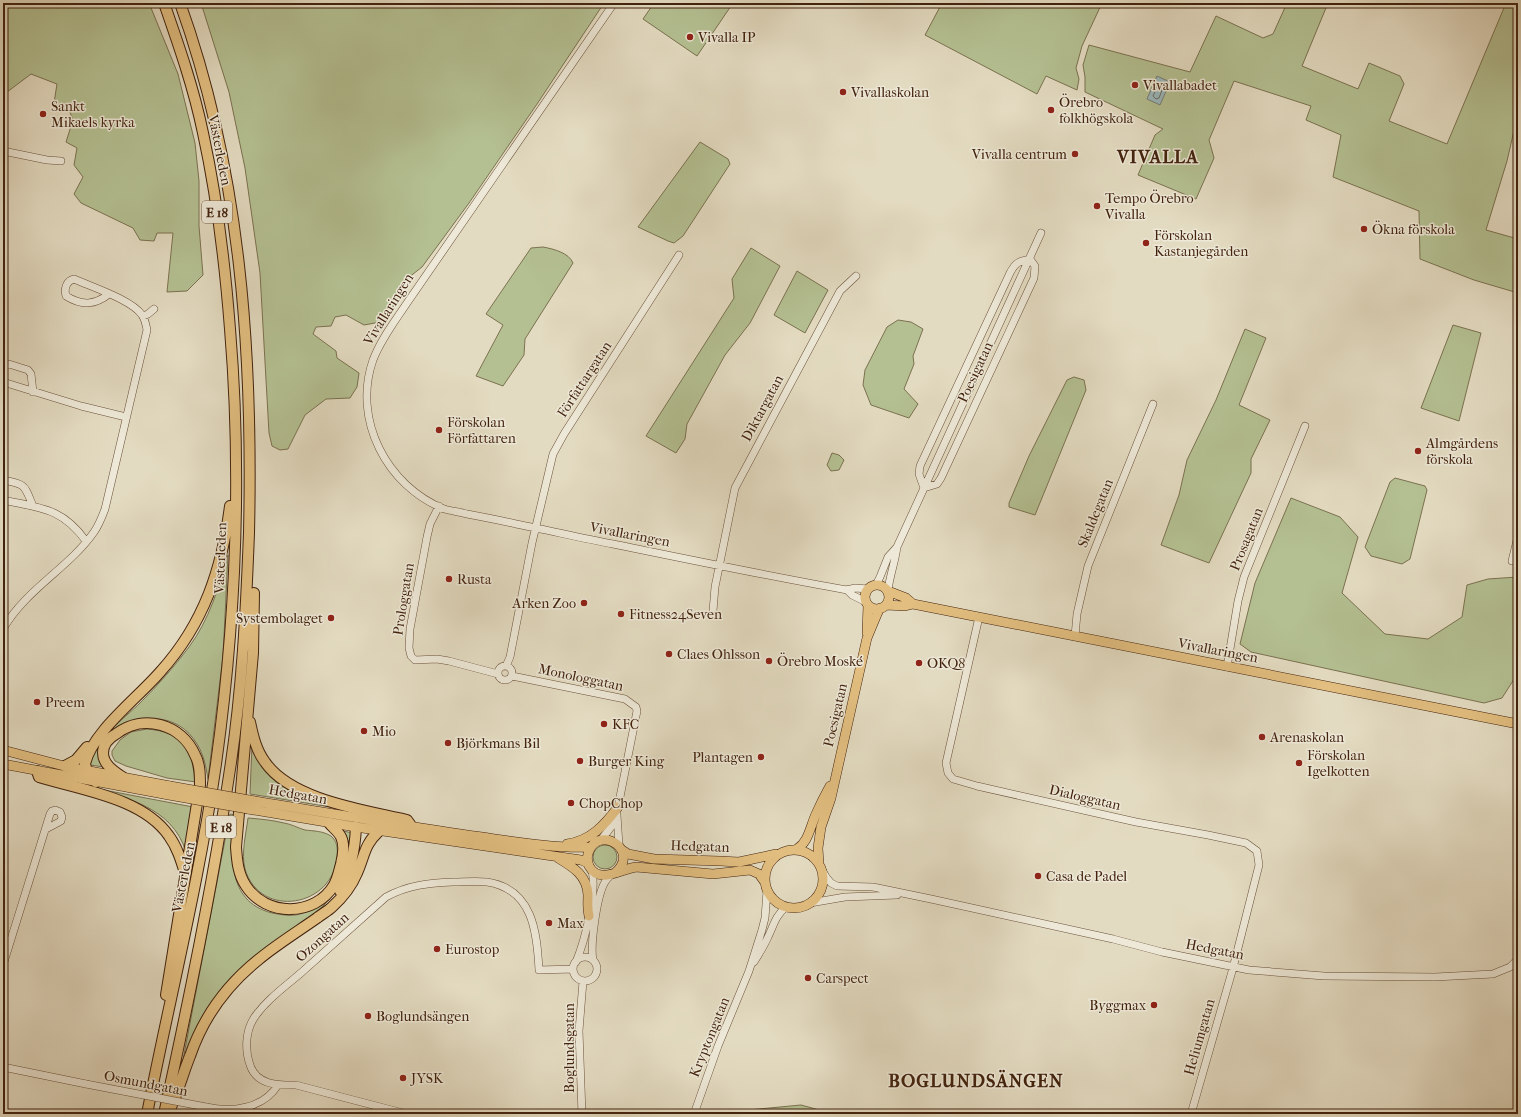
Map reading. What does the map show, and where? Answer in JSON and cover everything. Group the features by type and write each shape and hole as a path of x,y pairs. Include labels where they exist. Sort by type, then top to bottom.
{"highway":[{"name":"Västerleden","path":"147,1114 188,924 216,766 230,637 236,500 232,354 225,270 217,208 204,133 185,64 164,3"},
{"name":"Västerleden","path":"165,1112 202,926 230,768 244,648 247,600 250,487 248,384 241,283 234,226 224,160 213,113 196,50 180,3"},
{"name":"E 18","path":"86,770 85,762 94,744 105,729 162,671 191,631 204,606 215,579 227,528 230,505 236,500"},
{"name":"E 18","path":"248,540 255,556 253,653 236,847 242,880 250,891 266,904 285,909 306,907 320,900 326,895 334,886 338,876 343,849 341,836 329,823"},
{"name":"E 18","path":"248,712 254,739 260,754 275,774 289,785 326,800 407,820 412,826"},
{"name":"E 18","path":"124,778 113,771 104,759 104,745 110,738 120,731 139,723 160,724 171,728 181,735 189,743 199,765 200,785 164,1006 157,1054 158,1060"},
{"name":"E 18","path":"66,766 76,760 89,744 94,744"},
{"path":"86,770 91,779 96,782"},
{"path":"37,771 39,777 125,803 152,818 164,829 174,843 186,874"},
{"name":"E 18","path":"339,899 338,894 345,881 353,851 357,823"},
{"name":"E 18","path":"165,1112 171,1107 190,1054 207,1019 227,989 242,973 258,960 332,908 350,886 369,841 379,831"}],"main road":[{"path":"882,585 888,591 890,598 883,607 875,609 867,603 866,594 872,587 882,585"},
{"name":"Vivallaringen","path":"888,591 906,598 913,604"},
{"name":"Poesigatan","path":"867,603 867,638"},
{"name":"Vivallaringen","path":"883,607 906,606 913,604 1518,724"},
{"name":"Poesigatan","path":"820,866 818,848 821,827 831,798 867,638 876,614 883,607"},
{"name":"Hedgatan","path":"3,750 170,790"},
{"name":"Hedgatan","path":"3,764 96,782 170,790 357,823 379,831 581,860 590,867"},
{"name":"Poesigatan","path":"797,849 803,846 807,839 815,816 835,776"},
{"name":"Hedgatan","path":"248,804 329,823 412,826 503,840 570,848 591,847"},
{"path":"556,846 574,843 596,832 611,817 618,807"},
{"path":"601,840 610,840 620,848 623,862 621,867 613,874 601,875 590,867 588,852 591,847 601,840"},
{"name":"Hedgatan","path":"620,848 633,856 654,859 739,862 778,854"},
{"path":"797,849 808,853 820,866 823,881 822,889 817,897 802,907 786,907 777,903 767,891 764,881 766,870 770,861 778,854 786,850 797,849"},
{"path":"553,856 580,873 588,890 587,908 589,916"},
{"name":"Hedgatan","path":"613,874 636,867 713,874 750,870 758,874 764,881"}],"street":[{"name":"Vivallaringen","path":"614,3 407,303 378,349 369,381 367,398 371,428 376,442 390,467 413,491 446,509 719,566 847,590 872,587"},
{"path":"3,151 47,160 61,161"},
{"name":"Poesigatan","path":"872,587 880,577 888,557 897,547 1042,233"},
{"name":"Författargatan","path":"536,528 556,446 680,255"},
{"name":"Poesigatan","path":"924,488 919,474 920,466 1010,273 1015,264 1022,260 1030,259"},
{"name":"Poesigatan","path":"924,488 937,484 941,478 1031,285 1036,272 1035,266 1030,259"},
{"name":"Diktargatan","path":"713,611 715,586 735,488 840,291 856,276"},
{"path":"3,629 18,607 94,532 105,509 147,330 143,316 132,305 109,294 74,279 70,280 66,285 65,291 66,296 84,304 90,304 102,300 109,294"},
{"path":"143,316 154,309"},
{"path":"3,367 10,364 28,370 31,374 33,392"},
{"path":"3,382 85,407 126,417"},
{"name":"Skaldegatan","path":"1075,636 1077,614 1088,566 1153,404"},
{"name":"Prosagatan","path":"1227,667 1238,601 1244,577 1305,426"},
{"path":"3,480 19,482 24,486 33,506"},
{"path":"3,500 46,509 61,516 74,526 86,541"},
{"name":"Prologgatan","path":"439,506 430,524 410,628 409,648 411,656 414,660 430,659 445,661 498,674"},
{"path":"506,666 510,657 536,528"},
{"path":"1512,561 1518,536"},
{"name":"Poesigatan","path":"888,591 891,571 896,560 897,547"},
{"name":"Vivallaringen","path":"847,590 867,603"},
{"name":"Dialoggatan","path":"980,617 946,763 948,773 953,779 977,786 1136,822 1215,836 1246,843 1252,847 1257,851 1259,865 1233,968"},
{"path":"506,666 511,669 512,676 509,679 504,680 500,678 498,674 500,667 506,666"},
{"name":"Monologgatan","path":"512,676 625,699 635,705 637,711 618,807 617,829 620,848"},
{"name":"Monologgatan","path":"601,840 610,827 618,807"},
{"path":"3,965 46,829"},
{"name":"Hedgatan","path":"820,866 831,883 837,886 873,887 1055,926 1233,968 1324,976 1434,977 1493,974 1510,967 1518,959"},
{"path":"590,867 594,886 582,948 575,966 577,978 583,981 590,980 596,974 597,967 592,960 592,940 600,898 605,882 613,874"},
{"name":"Ozongatan","path":"407,1114 296,1085 270,1084 264,1081 251,1068 246,1054 248,1032 253,1019 272,999 386,898 413,885 447,882 486,882 498,885 510,891 523,902 531,914 536,932 539,970 575,966"},
{"name":"Kryptongatan","path":"694,1114 718,1046 749,970 765,918 767,891"},
{"name":"Hedgatan","path":"810,903 845,897 909,895"},
{"name":"Kryptongatan","path":"749,970 763,948 779,912 786,907"},
{"path":"575,966 585,958 592,960"},
{"name":"Heliumgatan","path":"1191,1114 1233,968"},
{"name":"Boglundsgatan","path":"582,1114 579,1031 583,981"},
{"name":"Osmundgatan","path":"3,1067 206,1108 224,1110 242,1108 258,1102 275,1090 278,1085"}],"green space":[{"path":"3,3 149,3 178,74 195,143 199,181 199,226 203,275 187,291 167,292 173,233 157,233 154,241 140,240 133,228 81,203 74,194 83,177 74,165 77,148 66,142 73,120 69,110 54,103 57,84 31,74 3,95"},
{"path":"201,3 604,3 469,203 422,267 408,278 386,321 364,325 346,315 335,317 331,326 316,327 313,334 336,351 337,358 359,373 357,387 350,398 326,399 305,415 288,449 280,450 272,446 269,433 260,273 245,168 229,92"},
{"name":"Vivalla IP","path":"654,3 733,3 697,56 643,19"},
{"path":"942,3 1102,3 1082,46 1076,68 1079,79 1077,90 1046,76 1037,94 925,35"},
{"path":"1287,3 1328,3 1302,66 1358,89 1369,63 1400,76 1404,84 1389,121 1447,144 1506,3 1518,3 1518,113 1507,161 1486,230 1518,239 1518,293 1474,280 1420,259 1419,211 1333,177 1341,135 1306,120 1311,106 1234,81 1209,140 1214,158 1196,199 1138,175 1155,135 1163,129 1085,92 1083,65 1089,45 1190,72 1216,16 1263,38 1273,34"},
{"path":"700,142 728,159 730,164 683,236 674,243 638,227"},
{"path":"543,247 565,254 573,263 525,339 524,355 503,386 476,376 503,325 486,314 531,248"},
{"path":"751,248 780,266 750,323 725,355 687,424 685,439 676,453 646,436 734,298 732,279"},
{"path":"797,271 828,290 805,333 774,315"},
{"path":"898,320 911,322 923,329 913,356 914,364 904,389 918,404 909,418 871,405 863,385 865,370 887,327"},
{"path":"1453,325 1481,333 1459,421 1421,408"},
{"path":"1245,329 1266,338 1239,405 1270,420 1251,459 1251,473 1209,563 1161,545 1179,495 1187,460 1216,400"},
{"path":"1074,377 1084,380 1086,390 1035,515 1009,507 1009,503 1029,456 1067,380"},
{"path":"832,453 839,455 844,460 839,470 831,471 827,465"},
{"path":"1395,478 1425,486 1427,490 1410,559 1402,564 1371,556 1365,547 1390,482"},
{"path":"1291,498 1340,517 1358,537 1342,593 1385,634 1428,639 1462,617 1467,585 1488,579 1518,577 1518,673 1502,698 1484,703 1251,652 1240,644 1255,583"},
{"path":"228,555 223,656 208,779 201,752 189,734 180,726 169,721 158,719 134,721 111,732 104,767 90,765 93,755 104,738 172,669 196,637 213,603"},
{"path":"147,729 169,734 184,744 192,760 196,782 167,778 126,766 115,761 112,751 120,740 131,732"},
{"path":"252,745 270,773 367,813 250,794"},
{"path":"83,786 193,807 186,852 179,836 170,824 158,814 145,806 114,794"},
{"path":"230,814 236,815 233,859 234,873 239,886 246,898 257,907 272,913 296,915 303,913 315,904 336,885 343,831 353,833 353,843 338,889 312,916 248,964 182,1065"},
{"path":"248,818 270,820 305,830 322,832 331,836 337,845 337,856 333,873 323,887 311,896 296,901 280,901 265,896 253,885 245,869 244,863 244,844"},
{"path":"605,845 613,849 617,857 613,865 605,869 597,865 593,857 597,849"},
{"path":"801,1105 834,1114 717,1114 717,1113"}],"water":[{"path":"1157,76 1170,82 1160,105 1147,99"}],"place":[{"name":"Vivalla IP","path":"690,37"},
{"name":"Vivallabadet","path":"1135,85"},
{"name":"Vivallaskolan","path":"843,92"},
{"name":"Örebro folkhögskola","path":"1051,110"},
{"name":"Sankt Mikaels kyrka","path":"43,114"},
{"name":"Vivalla centrum","path":"1075,154"},
{"name":"Tempo Örebro Vivalla","path":"1097,206"},
{"name":"Ökna förskola","path":"1364,229"},
{"name":"Förskolan Kastanjegården","path":"1146,243"},
{"name":"Förskolan Författaren","path":"439,430"},
{"name":"Almgårdens förskola","path":"1418,451"},
{"name":"Rusta","path":"449,579"},
{"name":"Arken Zoo","path":"584,603"},
{"name":"Fitness24Seven","path":"621,614"},
{"name":"Systembolaget","path":"331,618"},
{"name":"Claes Ohlsson","path":"669,654"},
{"name":"Örebro Moské","path":"769,661"},
{"name":"OKQ8","path":"919,663"},
{"name":"Preem","path":"37,702"},
{"name":"KFC","path":"604,724"},
{"name":"Mio","path":"364,731"},
{"name":"Arenaskolan","path":"1262,737"},
{"name":"Björkmans Bil","path":"448,743"},
{"name":"Plantagen","path":"761,757"},
{"name":"Burger King","path":"580,761"},
{"name":"Förskolan Igelkotten","path":"1299,763"},
{"name":"ChopChop","path":"571,803"},
{"name":"Casa de Padel","path":"1038,876"},
{"name":"Max","path":"549,923"},
{"name":"Eurostop","path":"437,949"},
{"name":"Carspect","path":"808,978"},
{"name":"Byggmax","path":"1154,1005"},
{"name":"Boglundsängen","path":"368,1016"},
{"name":"JYSK","path":"403,1078"}],"district":[{"name":"VIVALLA","path":"1158,157"},
{"name":"BOGLUNDSÄNGEN","path":"976,1081"}]}
